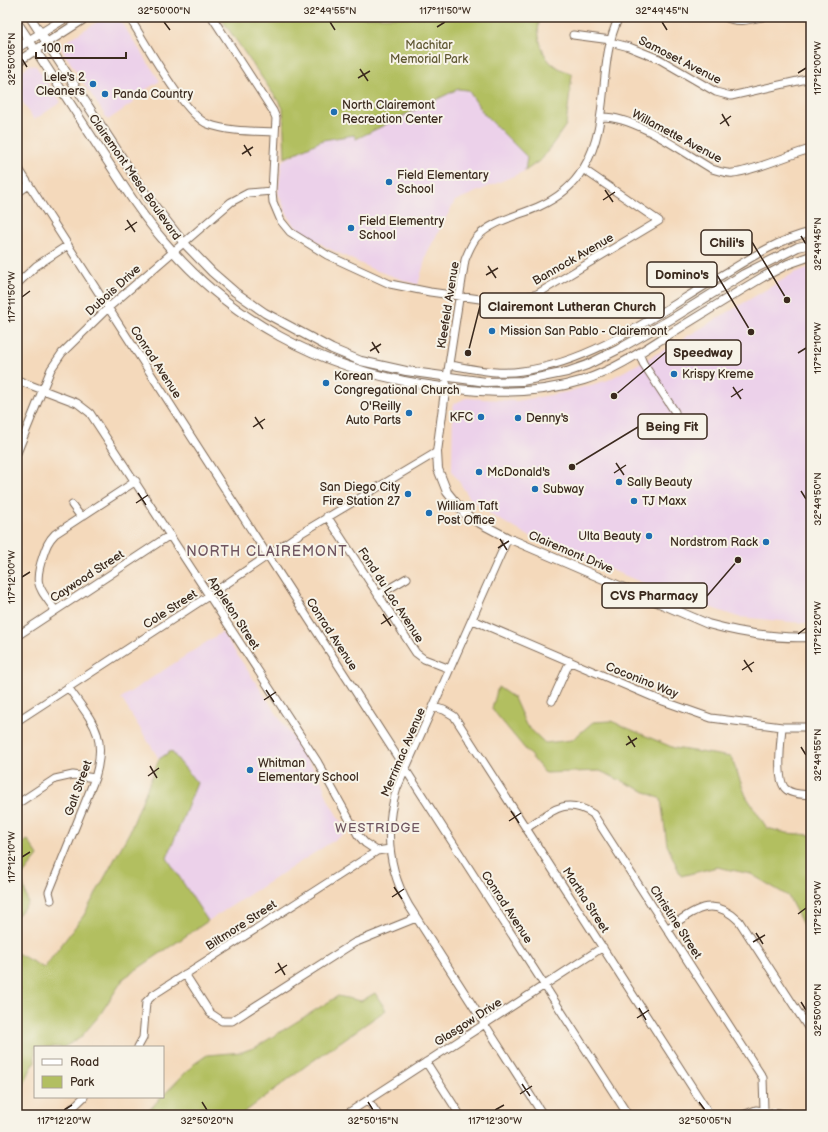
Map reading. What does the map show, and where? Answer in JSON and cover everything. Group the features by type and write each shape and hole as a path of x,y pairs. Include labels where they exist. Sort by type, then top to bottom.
{"main road":[{"name":"Clairemont Mesa Boulevard","path":"30,17 147,196 183,242 212,272 235,292 265,313 332,349 361,361 406,371 447,377 506,382 554,375 587,365 648,332 744,274 798,247 811,244"},
{"path":"17,48 67,17"},
{"path":"17,62 88,17"},
{"name":"Clairemont Mesa Boulevard","path":"17,22 136,204 173,251 203,282 226,302 258,324 292,344 324,359 364,372 445,388 507,393 537,390 592,377 639,353 751,284 788,264 811,256"},
{"path":"639,353 648,332"},
{"name":"Clairemont Drive","path":"447,377 437,452 438,469 447,492 455,503 474,520 508,538 708,624 732,631 769,636 811,637"}],"street":[{"path":"129,17 190,111 206,124 226,130 275,132"},
{"name":"Bannock Avenue","path":"212,17 273,111 276,118 272,191 273,202 281,221 290,232 327,255 390,284 460,297 509,301 537,294 659,221 583,169"},
{"name":"Kleefeld Avenue","path":"447,377 465,260 477,238 498,222 539,206 559,195 569,187 583,169 595,146 602,117 607,55 610,41 619,17"},
{"path":"725,17 746,21 762,17"},
{"name":"Samoset Avenue","path":"573,35 610,41 629,47 659,59 716,92 731,96 811,78"},
{"name":"Willamette Avenue","path":"602,117 615,117 633,123 712,169 726,173 749,169 811,148"},
{"name":"Conrad Avenue","path":"17,166 628,1115"},
{"path":"17,193 29,185"},
{"name":"Dubois Drive","path":"17,453 51,369 62,353 108,308 231,202 248,193 272,191"},
{"path":"450,365 483,371 521,372 547,367 572,359 629,333 763,251 790,238 811,232"},
{"path":"17,284 36,266 68,245"},
{"path":"639,353 643,363 674,412"},
{"name":"Appleton Street","path":"17,380 77,403 90,413 136,481 316,761 358,835 365,843 378,850"},
{"name":"Cole Street","path":"17,721 269,556 327,516 437,452"},
{"path":"55,610 41,588 37,573 48,540 136,481"},
{"path":"72,505 81,517"},
{"name":"Fond du Lac Avenue","path":"327,516 416,653 424,659 450,669"},
{"name":"Caywood Street","path":"17,636 170,535"},
{"name":"Merrimac Avenue","path":"508,538 433,706 392,805 389,821 390,849 393,870 416,918 543,1115"},
{"path":"378,595 407,578"},
{"name":"Coconino Way","path":"472,620 660,700 711,718 782,727 811,727"},
{"path":"552,701 570,661"},
{"name":"Galt Street","path":"52,900 49,892 95,778 101,759 99,737 92,722 68,687"},
{"name":"Martha Street","path":"433,706 454,716 710,1115"},
{"path":"782,727 780,779 785,790 793,793 811,795"},
{"path":"17,804 55,779 73,775 95,778"},
{"name":"Christine Street","path":"527,828 564,806 582,807 593,814 668,928 763,1078 764,1110"},
{"name":"Biltmore Street","path":"139,1046 143,1038 146,1002 153,995 378,850 390,849"},
{"path":"668,928 703,907 716,907 731,913 739,921 811,1032"},
{"path":"185,974 210,1013 222,1021 232,1021 354,943 416,918"},
{"name":"Glasgow Drive","path":"345,1115 603,947"},
{"path":"426,1062 460,1115"},
{"path":"65,1115 83,1098"},
{"path":"368,1100 378,1115"},
{"path":"743,1115 756,1110 793,1115"}],"shaded area":[{"path":"105,17 118,17 160,81 132,98 134,102 108,120 62,50 65,42"},
{"path":"30,65 36,66 61,102 34,120 17,93 17,74"},
{"name":"Field Elementary School","path":"458,89 468,90 484,114 527,157 525,171 455,201 427,253 418,285 372,269 326,247 295,226 286,212 278,193 282,161 323,140 354,135 357,139"},
{"path":"811,267 811,622 804,623 738,617 660,590 529,536 493,516 469,497 452,471 453,404 466,398 517,401 567,392 608,380 666,349 794,273"},
{"name":"Whitman Elementary School","path":"222,632 321,780 329,802 347,832 208,921 167,858 196,782 171,751 159,759 121,698"}],"green space":[{"name":"Machitar Memorial Park","path":"220,17 540,17 538,28 541,47 552,64 572,75 566,125 542,159 525,171 527,157 484,114 468,90 458,89 356,139 354,135 323,140 285,158 283,108"},
{"path":"498,687 514,698 526,725 545,743 572,740 593,722 611,721 674,748 731,757 746,796 767,828 786,833 811,835 811,940 788,896 751,874 717,867 681,876 667,845 661,799 600,771 545,773 492,709"},
{"path":"171,751 197,783 167,858 208,921 124,978 99,1016 80,1038 66,1046 34,1046 34,1064 17,1100 17,953 44,968 84,915 130,831 159,759"},
{"path":"28,840 38,856 21,877 28,903 17,916 17,846"},
{"path":"375,993 386,1010 307,1065 241,1115 144,1115 161,1098 164,1098 164,1095 194,1064 207,1055 242,1052 256,1047 338,996 361,1001"}],"place":[{"name":"Lele's 2 Cleaners","path":"93,84"},
{"name":"Panda Country","path":"105,94"},
{"name":"North Clairemont Recreation Center","path":"334,112"},
{"name":"Field Elementary School","path":"389,182"},
{"name":"Field Elementry School","path":"351,228"},
{"name":"Chili's","path":"787,300"},
{"name":"Mission San Pablo - Clairemont","path":"492,331"},
{"name":"Domino's","path":"751,332"},
{"name":"Clairemont Lutheran Church","path":"468,353"},
{"name":"Krispy Kreme","path":"674,374"},
{"name":"Korean Congregational Church","path":"326,383"},
{"name":"Speedway","path":"614,396"},
{"name":"O'Reilly Auto Parts","path":"409,413"},
{"name":"KFC","path":"481,417"},
{"name":"Denny's","path":"518,418"},
{"name":"Being Fit","path":"572,467"},
{"name":"McDonald's","path":"479,472"},
{"name":"Sally Beauty","path":"619,482"},
{"name":"Subway","path":"535,489"},
{"name":"San Diego City Fire Station 27","path":"408,494"},
{"name":"TJ Maxx","path":"634,501"},
{"name":"William Taft Post Office","path":"429,513"},
{"name":"Ulta Beauty","path":"649,536"},
{"name":"Nordstrom Rack","path":"766,542"},
{"name":"CVS Pharmacy","path":"738,560"},
{"name":"Whitman Elementary School","path":"250,770"}],"district":[{"name":"NORTH CLAIREMONT","path":"267,551"},
{"name":"WESTRIDGE","path":"378,827"}]}
